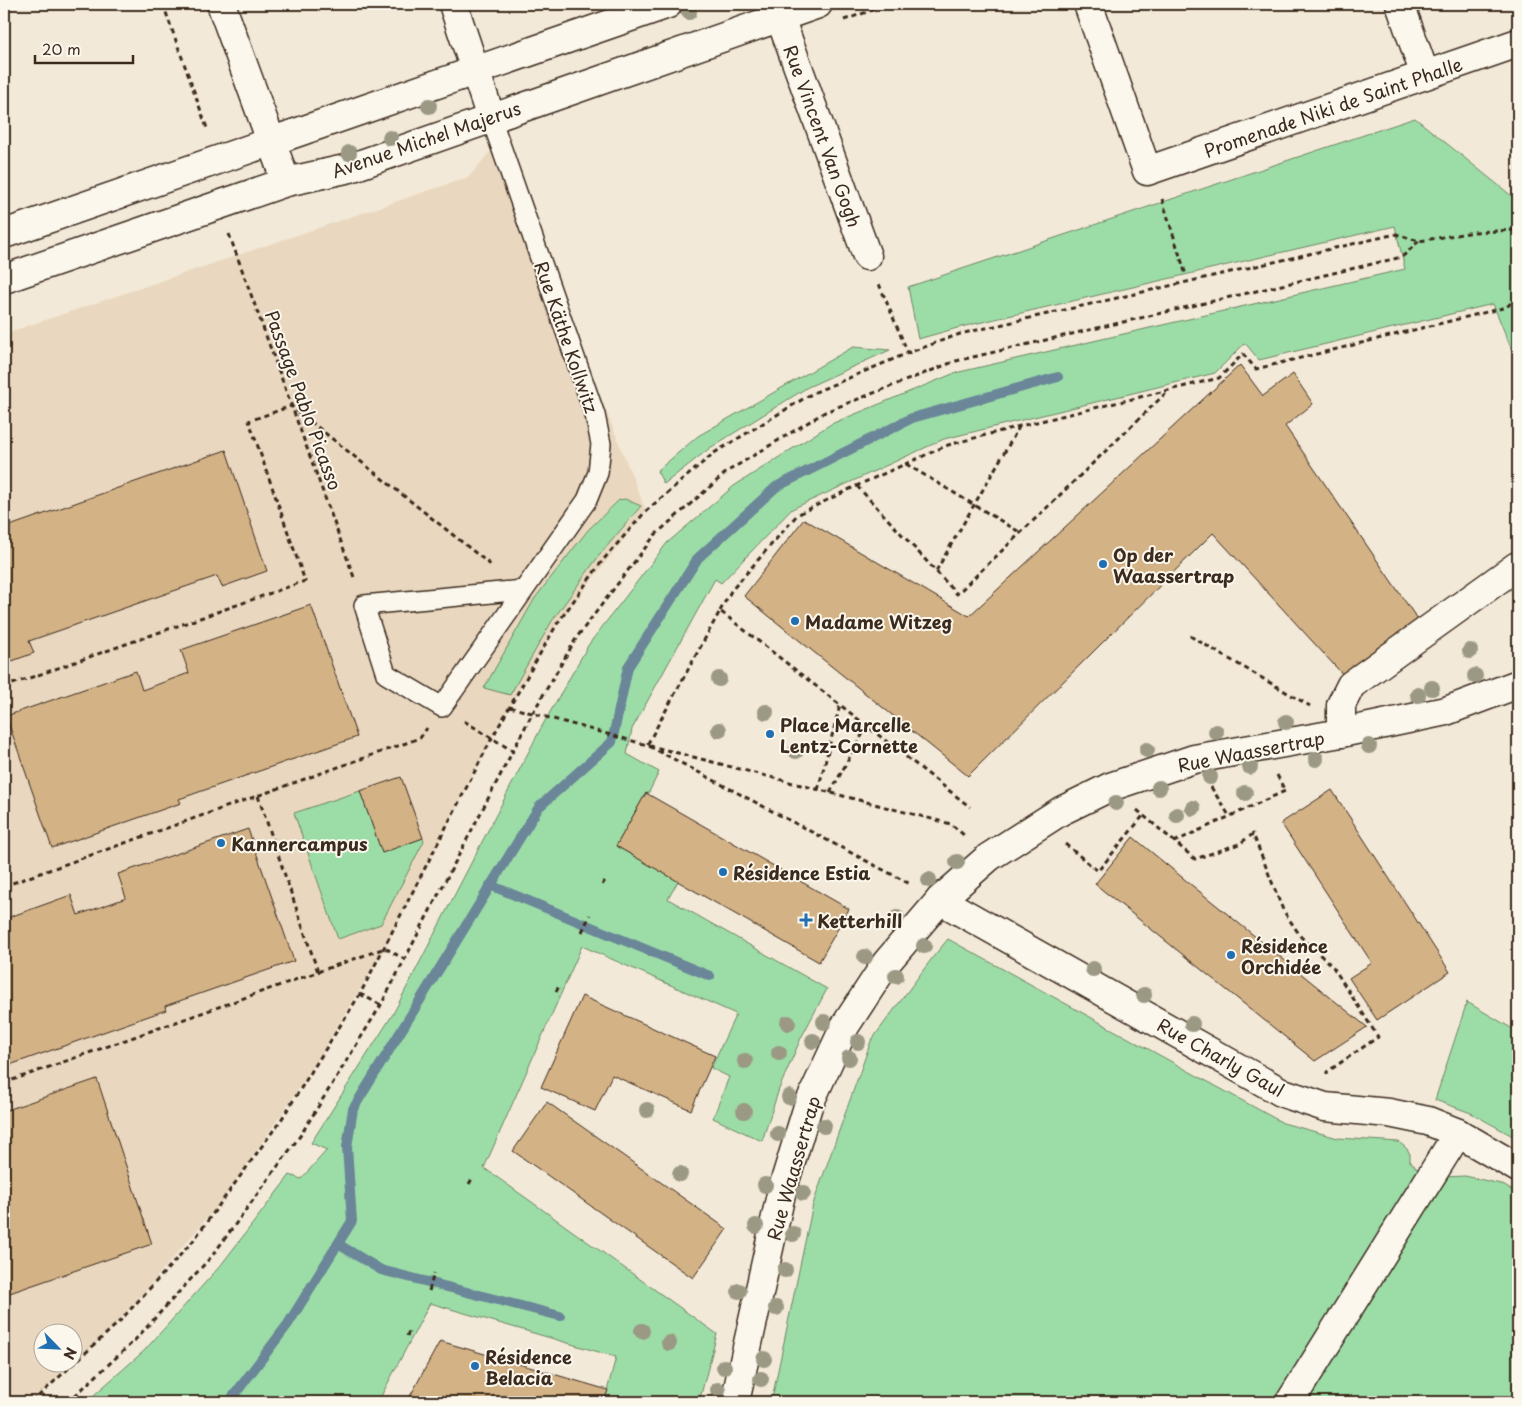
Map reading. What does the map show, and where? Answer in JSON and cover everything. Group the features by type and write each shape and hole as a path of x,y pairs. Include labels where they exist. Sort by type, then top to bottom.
{"street":[{"path":"221,4 286,182"},
{"name":"Rue Käthe Kollwitz","path":"453,4 492,118"},
{"path":"4,234 668,4"},
{"name":"Avenue Michel Majerus","path":"4,279 286,182 350,168 492,118 777,10 818,4"},
{"path":"1088,4 1150,170"},
{"path":"1400,4 1425,75"},
{"name":"Rue Vincent Van Gogh","path":"777,10 867,256"},
{"name":"Promenade Niki de Saint Phalle","path":"1150,170 1518,43"},
{"name":"Rue Waassertrap","path":"1341,733 1341,705 1351,685 1517,566 1518,568"},
{"name":"Rue Waassertrap","path":"734,1402 782,1194 808,1106 845,1026 887,962 940,900 989,857 1061,811 1110,787 1194,759 1341,733 1446,711 1518,684"},
{"name":"Rue Charly Gaul","path":"940,900 1282,1093 1325,1107 1389,1113 1428,1121 1458,1133 1518,1168"},
{"path":"1290,1402 1458,1133"}],"lane":[{"name":"Rue Käthe Kollwitz","path":"442,707 587,500 598,473 601,444 595,415 492,118"},
{"path":"442,707 386,674 364,605 523,590"}],"path":[{"path":"162,4 218,160"},
{"path":"1150,170 1186,275"},
{"name":"Passage Pablo Picasso","path":"218,205 364,605"},
{"path":"32,1402 118,1322 193,1241 281,1120 360,994 492,738 557,624 603,560 646,511 714,453 812,393 908,353 960,334 1396,234 1419,241 1474,232 1518,230"},
{"path":"68,1402 134,1341 212,1256 300,1136 380,1005 532,714 576,637 655,535 728,471 825,412 956,362 1402,258 1419,241"},
{"path":"867,256 908,353"},
{"path":"647,745 731,591 797,515 948,445 1218,378 1243,354 1256,369 1507,307 1518,295"},
{"path":"856,486 957,594 1169,390"},
{"path":"4,687 305,581 249,421 292,406 523,590"},
{"path":"936,571 1020,426"},
{"path":"906,464 1021,533"},
{"path":"720,611 970,807"},
{"path":"1190,636 1313,708"},
{"path":"818,790 840,705"},
{"path":"4,886 420,738 442,707 513,751"},
{"path":"510,707 647,745 951,824 989,857"},
{"path":"830,793 867,726"},
{"path":"647,745 903,880"},
{"path":"1174,842 1285,791 1278,778"},
{"path":"1110,787 1195,860 1238,844 1253,834 1283,910 1301,937 1333,967 1378,1037 1327,1072 1325,1107"},
{"path":"258,796 318,972"},
{"path":"1041,824 1098,871 1143,816"},
{"path":"602,885 606,878"},
{"path":"582,932 590,914"},
{"path":"4,1083 385,948 405,959"},
{"path":"556,992 559,986"},
{"path":"360,994 380,1005"},
{"path":"469,1184 473,1177"},
{"path":"429,1291 434,1273"},
{"path":"407,1336 409,1331"}],"shaded area":[{"name":"Kannercampus","path":"499,141 646,511 557,624 492,738 385,948 315,1065 224,1198 118,1323 82,1356 82,1324 32,1324 32,1374 62,1374 32,1402 4,1402 4,334 469,177"}],"green space":[{"path":"1415,118 1518,201 1518,365 1493,304 1259,360 1245,343 1215,373 944,439 792,509 721,583 715,579 632,729 627,754 659,772 648,794 646,793 616,846 678,881 668,899 827,989 801,1038 779,1089 762,1141 713,1118 729,1077 711,1068 736,1014 582,946 484,1168 717,1334 699,1402 604,1402 616,1357 430,1303 378,1402 86,1402 144,1351 221,1265 290,1175 301,1179 327,1150 311,1143 393,1014 541,728 589,644 667,543 734,486 831,424 955,373 1405,269 1395,226 961,327 918,339 908,287"},
{"path":"853,347 890,350 808,387 710,448 664,484 657,471 698,436"},
{"path":"625,499 641,506 598,557 552,621 510,695 484,688 535,598 588,530 619,500"},
{"path":"360,791 382,852 423,838 424,841 381,924 338,939 294,813"},
{"path":"948,939 1283,1123 1338,1138 1399,1142 1407,1149 1410,1154 1410,1161 1420,1172 1277,1402 777,1402 772,1399 813,1204 871,1041"},
{"path":"1467,1002 1518,1032 1518,1139 1471,1113 1435,1100"},
{"path":"1465,1176 1501,1184 1518,1194 1518,1402 1305,1402 1444,1177"}],"building":[{"name":"Op der Waassertrap","path":"1240,365 1263,396 1293,374 1313,404 1285,426 1420,623 1346,678 1213,533 968,776 744,596 804,519 969,616"},
{"path":"226,450 267,571 222,587 217,576 29,641 34,653 4,664 4,528"},
{"path":"311,605 357,737 179,799 181,803 52,848 6,716 136,671 142,690 189,673 181,650"},
{"path":"401,777 423,838 382,853 360,791"},
{"name":"Résidence Orchidée","path":"1332,790 1450,972 1377,1020 1349,978 1372,963 1281,823"},
{"name":"Résidence Estia","path":"646,793 849,909 819,962 616,846"},
{"path":"248,829 294,961 165,1006 166,1010 4,1067 4,919 71,895 78,915 126,898 118,874"},
{"name":"Résidence Orchidée","path":"1133,837 1367,1027 1315,1061 1095,884"},
{"path":"582,996 715,1056 691,1110 612,1075 595,1111 541,1087"},
{"path":"97,1079 152,1244 4,1295 4,1111"},
{"path":"547,1102 727,1229 693,1278 513,1151"},
{"name":"Résidence Belacia","path":"440,1341 608,1390 604,1402 407,1402"}],"waterway":[{"path":"229,1402 288,1324 352,1221 347,1147 353,1109 539,807 612,742 628,667 698,558 776,487 912,418 1058,377"},
{"path":"490,885 710,976"},
{"path":"338,1244 381,1270 560,1316"}],"place":[{"name":"Op der Waassertrap","path":"1103,564"},
{"name":"Madame Witzeg","path":"795,621"},
{"name":"Place Marcelle Lentz-Cornette","path":"770,734"},
{"name":"Kannercampus","path":"221,843"},
{"name":"Résidence Estia","path":"723,872"},
{"name":"Ketterhill","path":"806,920"},
{"name":"Résidence Orchidée","path":"1231,955"},
{"name":"Résidence Belacia","path":"475,1366"}]}
